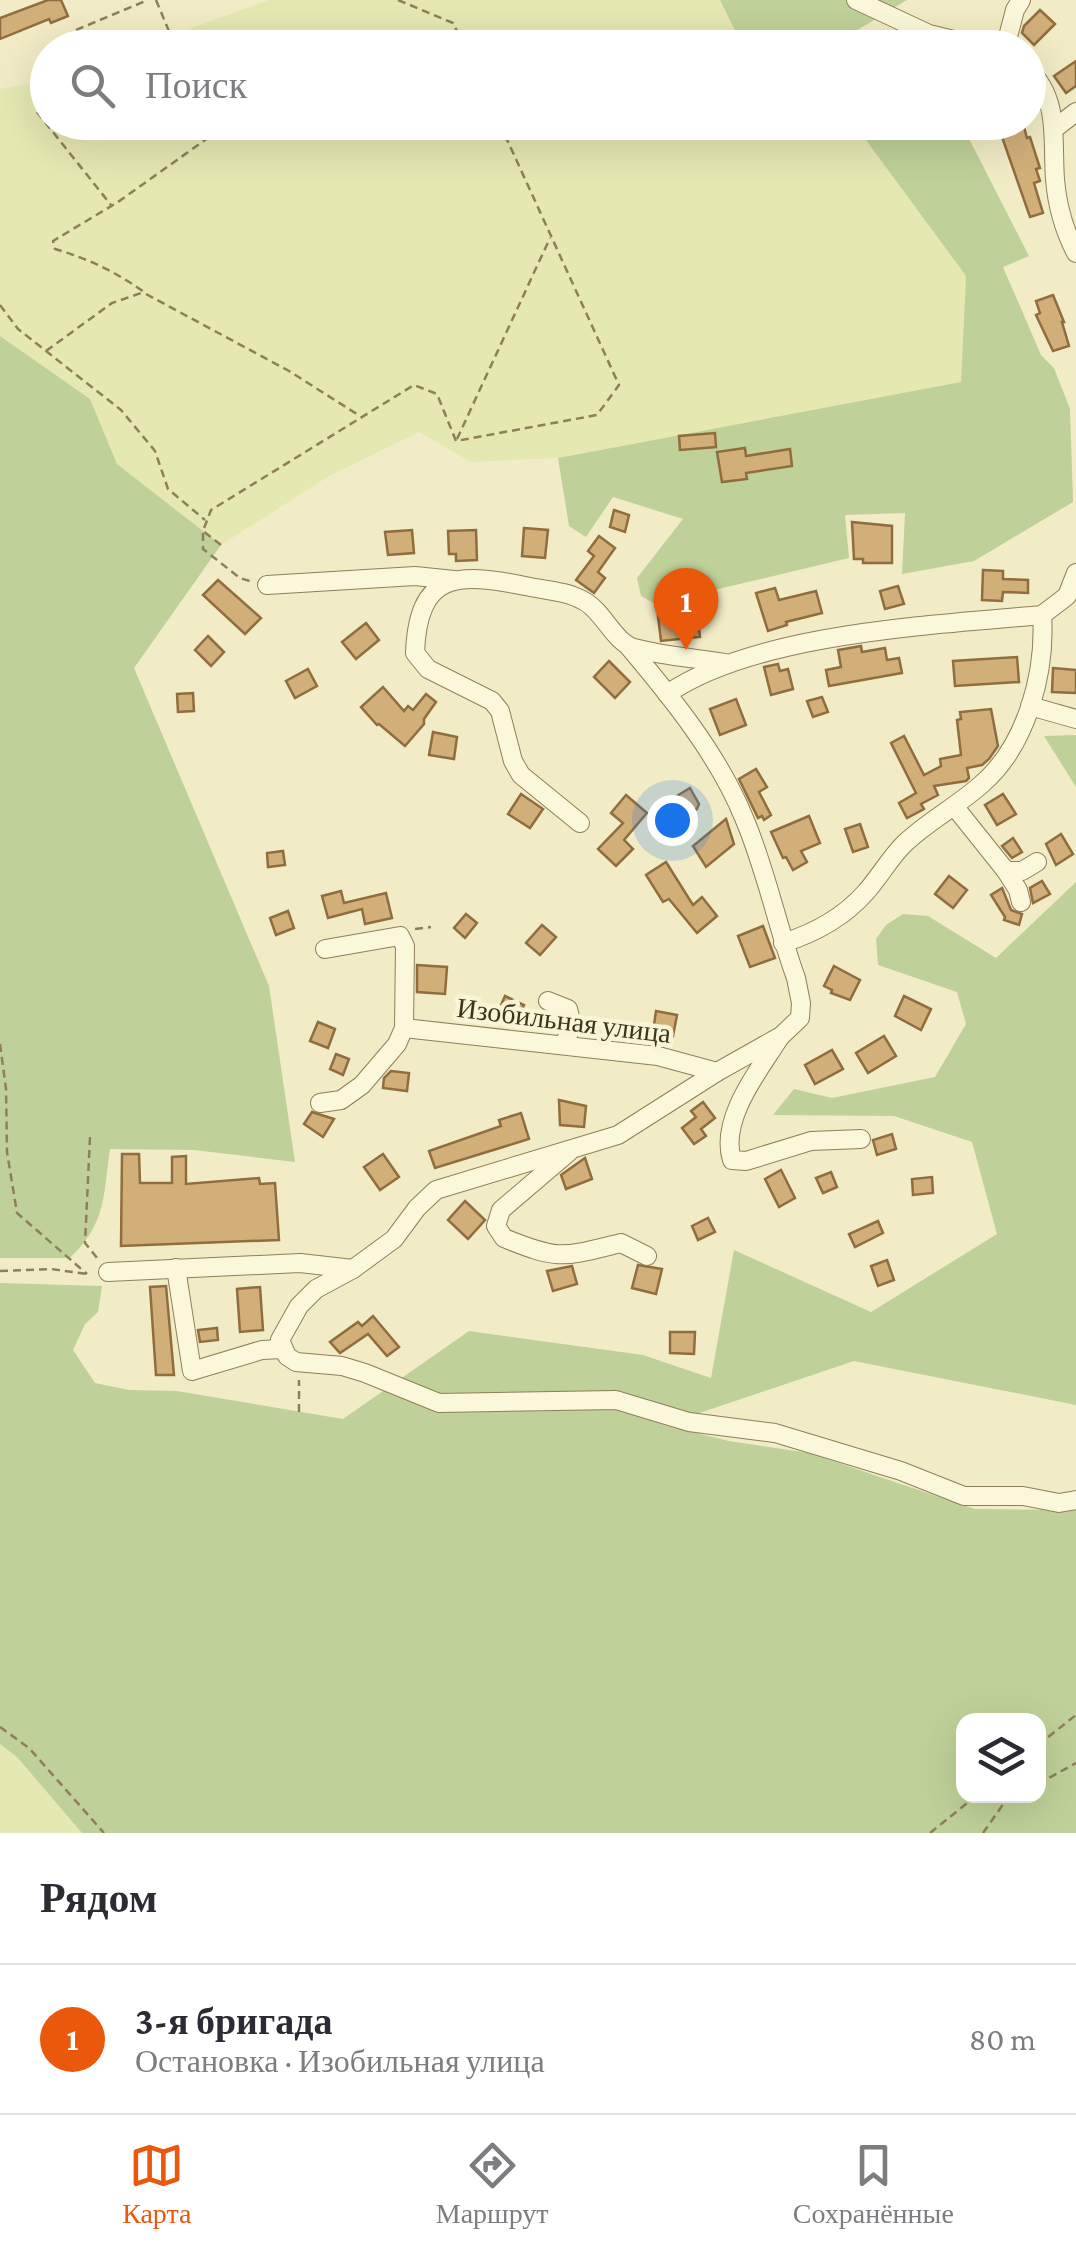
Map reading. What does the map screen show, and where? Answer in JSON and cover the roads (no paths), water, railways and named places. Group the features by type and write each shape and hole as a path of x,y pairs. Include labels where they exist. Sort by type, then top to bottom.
{"street":[{"path":"856,0 921,30"},
{"path":"1009,30 1021,0"},
{"path":"1046,94 1054,129 1056,192 1076,253"},
{"path":"1054,129 1076,112"},
{"path":"667,694 725,663 832,638 1042,615 1067,596 1076,573"},
{"path":"266,585 415,576 506,582 573,596 600,613 667,694 732,792 746,820 801,1003 800,1018 781,1036 618,1135 436,1190 394,1239 306,1298 290,1318 283,1348"},
{"path":"454,580 434,590 420,610 414,653 428,669 492,701 500,711 513,761 521,775 580,823"},
{"path":"783,944 830,924 850,908 903,845 986,782 1000,765 1012,749 1030,706 1041,660 1042,615"},
{"path":"629,647 725,663"},
{"path":"1030,706 1076,719"},
{"path":"954,806 1006,871 1021,902"},
{"path":"1006,871 1022,872 1037,862"},
{"path":"320,1103 342,1100 362,1085 390,1053 404,1028 404,946 400,936 325,949"},
{"path":"548,1001 568,1010 572,1025 564,1044"},
{"name":"Изобильная улица","path":"404,1028 658,1056 717,1072"},
{"path":"781,1036 736,1116 730,1137 732,1160 746,1162 812,1141 861,1139"},
{"path":"574,1149 501,1210 496,1226 499,1232 504,1238 552,1256 620,1243 647,1256"},
{"path":"108,1272 300,1264 354,1269"},
{"path":"176,1268 192,1371 262,1350 283,1348"},
{"path":"283,1348 296,1362 354,1370 439,1403 616,1400 689,1422 775,1433 901,1471 964,1496 1022,1496 1059,1503 1076,1500"}],"place":[{"name":"3-я бригада","path":"686,650"}]}
